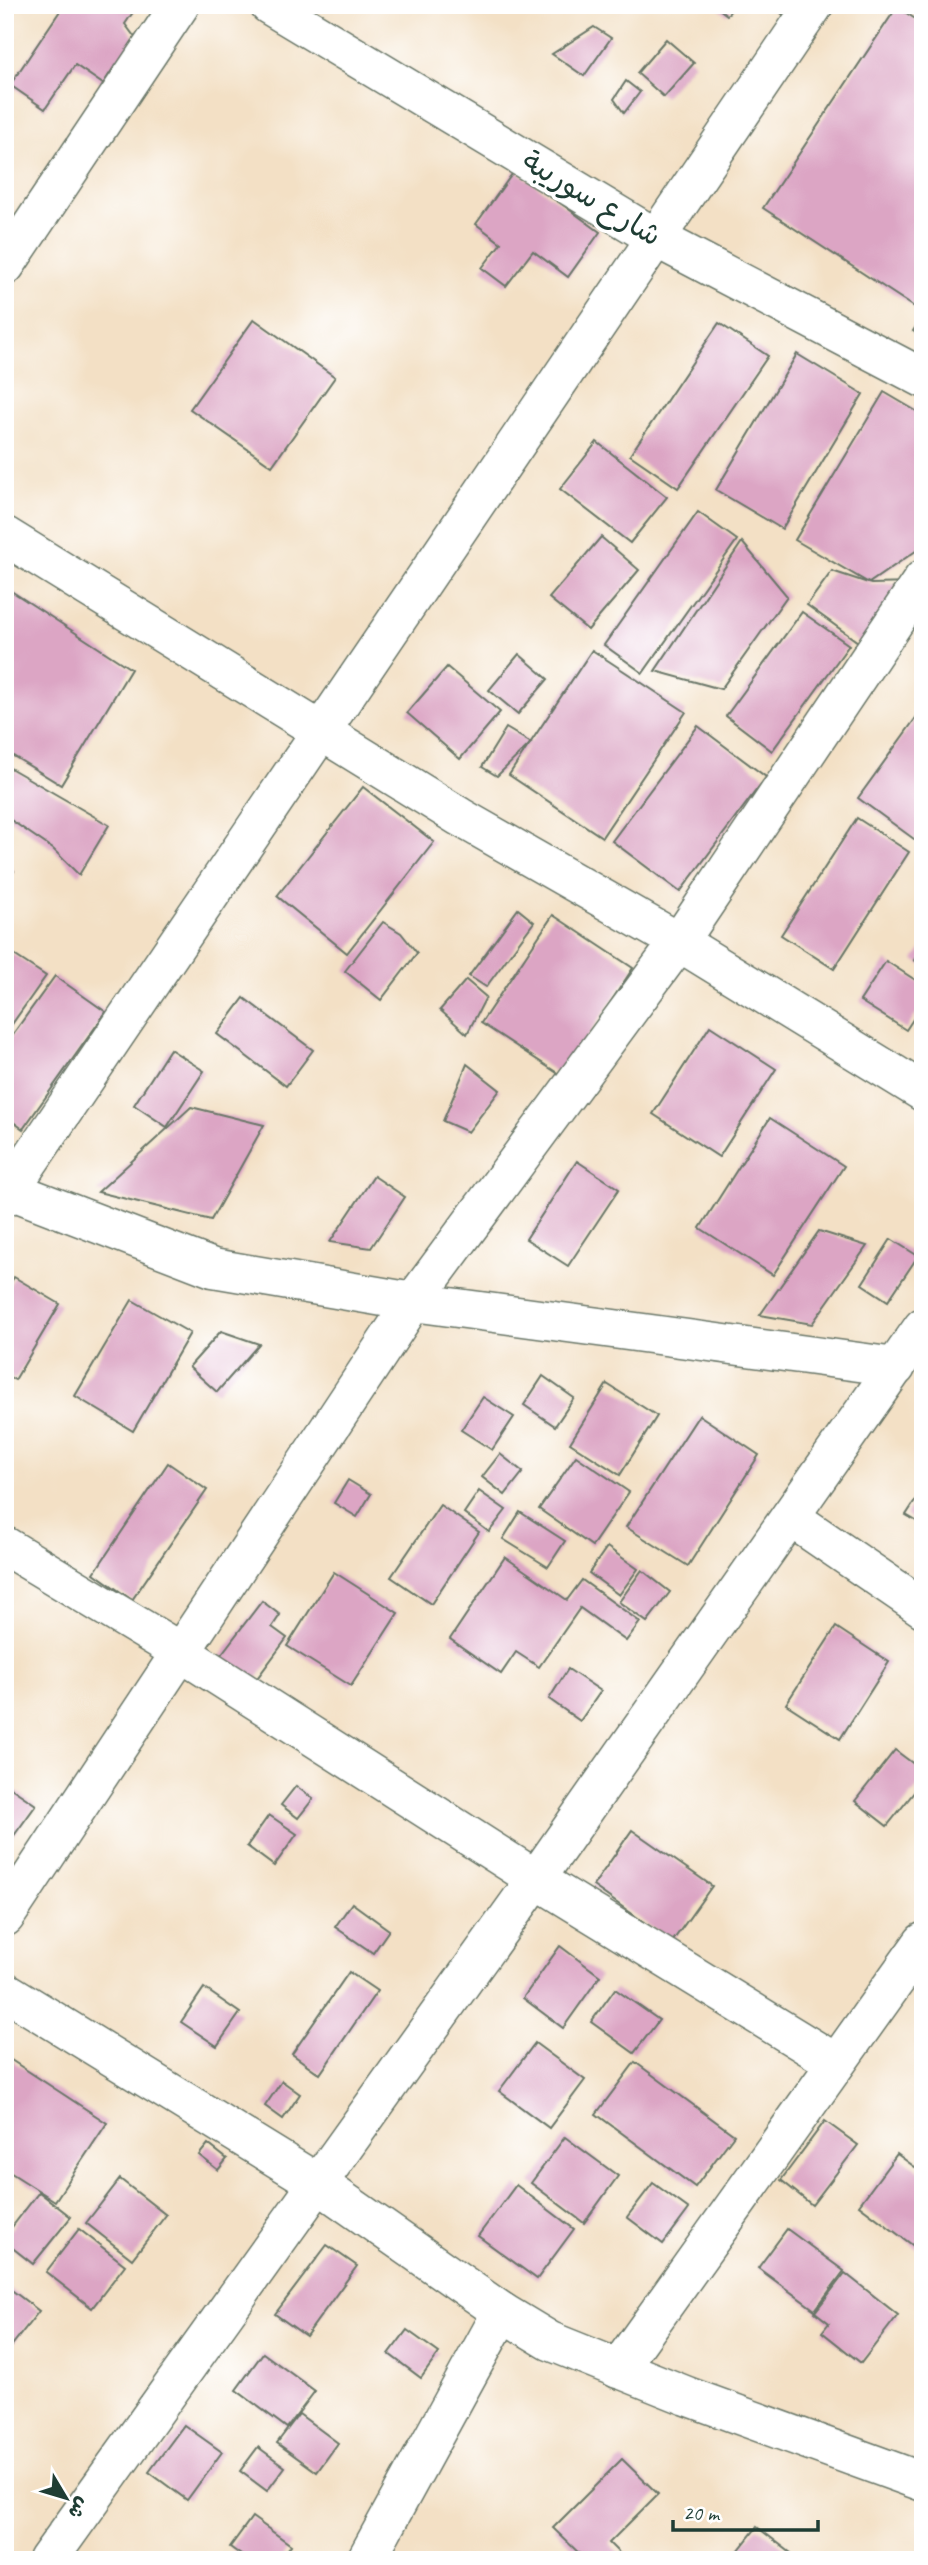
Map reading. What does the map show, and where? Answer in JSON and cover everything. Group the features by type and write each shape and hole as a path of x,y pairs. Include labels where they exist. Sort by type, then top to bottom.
{"street":[{"path":"5,266 180,5"},
{"name":"شارع سوريبة","path":"269,5 656,238 923,378"},
{"path":"814,5 7,1192 213,1268 413,1302 896,1367"},
{"path":"5,536 460,817 679,942 923,1092"},
{"path":"5,1917 413,1302 679,942 923,579"},
{"path":"48,2560 320,2184 923,1327"},
{"path":"790,1517 923,1608"},
{"path":"5,1546 179,1651 536,1879 836,2063"},
{"path":"618,2369 923,1942"},
{"path":"5,1991 320,2184 502,2312 550,2341 618,2369 923,2482"},
{"path":"366,2560 502,2312"}],"building":[{"path":"64,5 138,5 125,24 142,47 122,77 114,67 103,84 75,65 45,109 10,85"},
{"path":"714,5 735,5 727,15"},
{"path":"772,5 801,5 789,20"},
{"path":"897,7 923,24 922,312 763,208"},
{"path":"594,27 611,38 584,76 552,54"},
{"path":"666,39 694,63 664,97 637,73"},
{"path":"626,81 640,92 624,113 614,99"},
{"path":"515,170 600,232 568,277 533,251 506,286 482,268 501,243 476,224"},
{"path":"923,316 923,338 913,331"},
{"path":"254,319 335,377 272,466 190,409"},
{"path":"719,323 768,356 678,488 630,455"},
{"path":"797,354 863,394 782,529 716,490"},
{"path":"884,392 923,415 923,546 869,583 795,540"},
{"path":"597,442 667,497 630,543 560,489"},
{"path":"698,512 737,540 643,673 604,645"},
{"path":"601,537 639,570 588,630 549,598"},
{"path":"742,542 787,596 721,689 655,671"},
{"path":"832,571 871,584 912,583 865,647 807,605"},
{"path":"5,587 131,669 61,785 5,751"},
{"path":"802,612 849,645 772,751 726,716"},
{"path":"592,650 686,712 602,837 509,775"},
{"path":"519,654 548,679 518,714 489,690"},
{"path":"447,667 500,712 460,759 407,713"},
{"path":"923,708 923,836 918,842 858,798"},
{"path":"698,726 766,777 680,892 612,841"},
{"path":"506,728 531,743 497,776 482,767"},
{"path":"5,765 109,825 79,875 53,849 5,816"},
{"path":"363,787 434,842 347,953 277,896"},
{"path":"857,818 909,852 834,969 781,935"},
{"path":"5,858 14,871 5,883"},
{"path":"518,909 534,922 486,987 469,976"},
{"path":"553,915 633,968 562,1076 481,1023"},
{"path":"383,922 401,933 417,953 381,1000 345,971"},
{"path":"923,947 923,966 914,960"},
{"path":"5,949 46,976 5,1034"},
{"path":"886,961 923,985 923,1004 906,1030 860,1001"},
{"path":"55,976 106,1012 23,1129 5,1116 5,1045"},
{"path":"466,980 486,997 467,1034 440,1010"},
{"path":"244,998 313,1050 286,1086 217,1034"},
{"path":"710,1026 776,1069 719,1157 653,1114"},
{"path":"170,1049 204,1071 167,1127 134,1105"},
{"path":"467,1064 500,1090 468,1132 443,1121"},
{"path":"191,1107 264,1125 211,1220 98,1192"},
{"path":"770,1118 844,1166 773,1275 700,1228"},
{"path":"577,1161 619,1189 568,1266 526,1239"},
{"path":"374,1176 405,1197 371,1248 330,1242"},
{"path":"819,1231 867,1246 812,1324 760,1315"},
{"path":"891,1239 918,1256 888,1301 862,1284"},
{"path":"14,1277 60,1304 15,1380 5,1375 5,1292"},
{"path":"132,1300 190,1333 133,1431 75,1396"},
{"path":"221,1331 259,1344 217,1392 189,1367"},
{"path":"543,1376 574,1398 555,1426 524,1405"},
{"path":"607,1384 657,1416 620,1475 570,1443"},
{"path":"483,1397 514,1417 492,1450 461,1430"},
{"path":"699,1415 759,1455 688,1566 626,1527"},
{"path":"500,1454 523,1472 505,1495 482,1477"},
{"path":"576,1456 629,1492 592,1546 539,1509"},
{"path":"168,1463 207,1490 132,1600 94,1573"},
{"path":"348,1480 371,1494 357,1517 334,1503"},
{"path":"923,1489 923,1525 906,1515"},
{"path":"479,1491 506,1510 489,1532 464,1513"},
{"path":"440,1505 479,1532 431,1604 391,1577"},
{"path":"520,1512 565,1541 548,1567 503,1539"},
{"path":"607,1547 638,1569 619,1595 589,1573"},
{"path":"505,1557 567,1600 582,1580 640,1622 626,1641 580,1608 539,1667 516,1652 501,1674 450,1639"},
{"path":"642,1570 670,1592 647,1622 619,1602"},
{"path":"334,1572 398,1613 351,1686 287,1646"},
{"path":"262,1601 280,1615 272,1627 287,1638 255,1681 220,1656"},
{"path":"836,1627 889,1662 840,1739 786,1704"},
{"path":"568,1669 601,1691 580,1721 549,1699"},
{"path":"895,1750 923,1771 923,1781 887,1826 855,1801"},
{"path":"5,1784 36,1805 5,1848"},
{"path":"296,1786 313,1799 298,1818 281,1805"},
{"path":"269,1815 297,1834 274,1866 247,1846"},
{"path":"632,1830 712,1886 672,1942 593,1886"},
{"path":"352,1903 389,1930 373,1953 335,1927"},
{"path":"560,1946 600,1976 563,2028 523,1998"},
{"path":"349,1972 377,1991 320,2074 292,2054"},
{"path":"204,1988 240,2013 217,2046 181,2022"},
{"path":"615,1989 659,2020 634,2053 591,2022"},
{"path":"535,2043 585,2080 549,2128 499,2091"},
{"path":"5,2056 107,2123 55,2201 5,2169"},
{"path":"635,2062 734,2135 695,2187 596,2114"},
{"path":"282,2081 300,2094 283,2119 265,2106"},
{"path":"825,2121 858,2145 812,2205 781,2180"},
{"path":"565,2137 618,2176 584,2223 531,2183"},
{"path":"208,2144 227,2159 218,2170 199,2155"},
{"path":"897,2154 923,2173 923,2253 859,2205"},
{"path":"120,2179 166,2215 132,2259 86,2223"},
{"path":"653,2183 689,2209 663,2244 627,2217"},
{"path":"516,2185 574,2229 537,2279 478,2236"},
{"path":"39,2192 71,2217 33,2264 5,2242 5,2236"},
{"path":"79,2229 125,2265 92,2308 46,2272"},
{"path":"787,2229 844,2271 815,2310 758,2268"},
{"path":"327,2245 357,2266 306,2336 275,2314"},
{"path":"845,2273 898,2315 861,2363 822,2332 829,2323 815,2312"},
{"path":"5,2285 39,2311 5,2354"},
{"path":"407,2330 439,2353 421,2378 389,2354"},
{"path":"263,2353 315,2391 287,2428 236,2390"},
{"path":"299,2414 338,2443 317,2472 277,2443"},
{"path":"184,2425 222,2452 187,2500 149,2472"},
{"path":"258,2447 285,2467 267,2491 240,2471"},
{"path":"622,2459 658,2494 609,2543 626,2560 586,2560 553,2528"},
{"path":"252,2517 291,2545 280,2560 248,2560 230,2547"},
{"path":"757,2527 800,2560 731,2560"}]}
